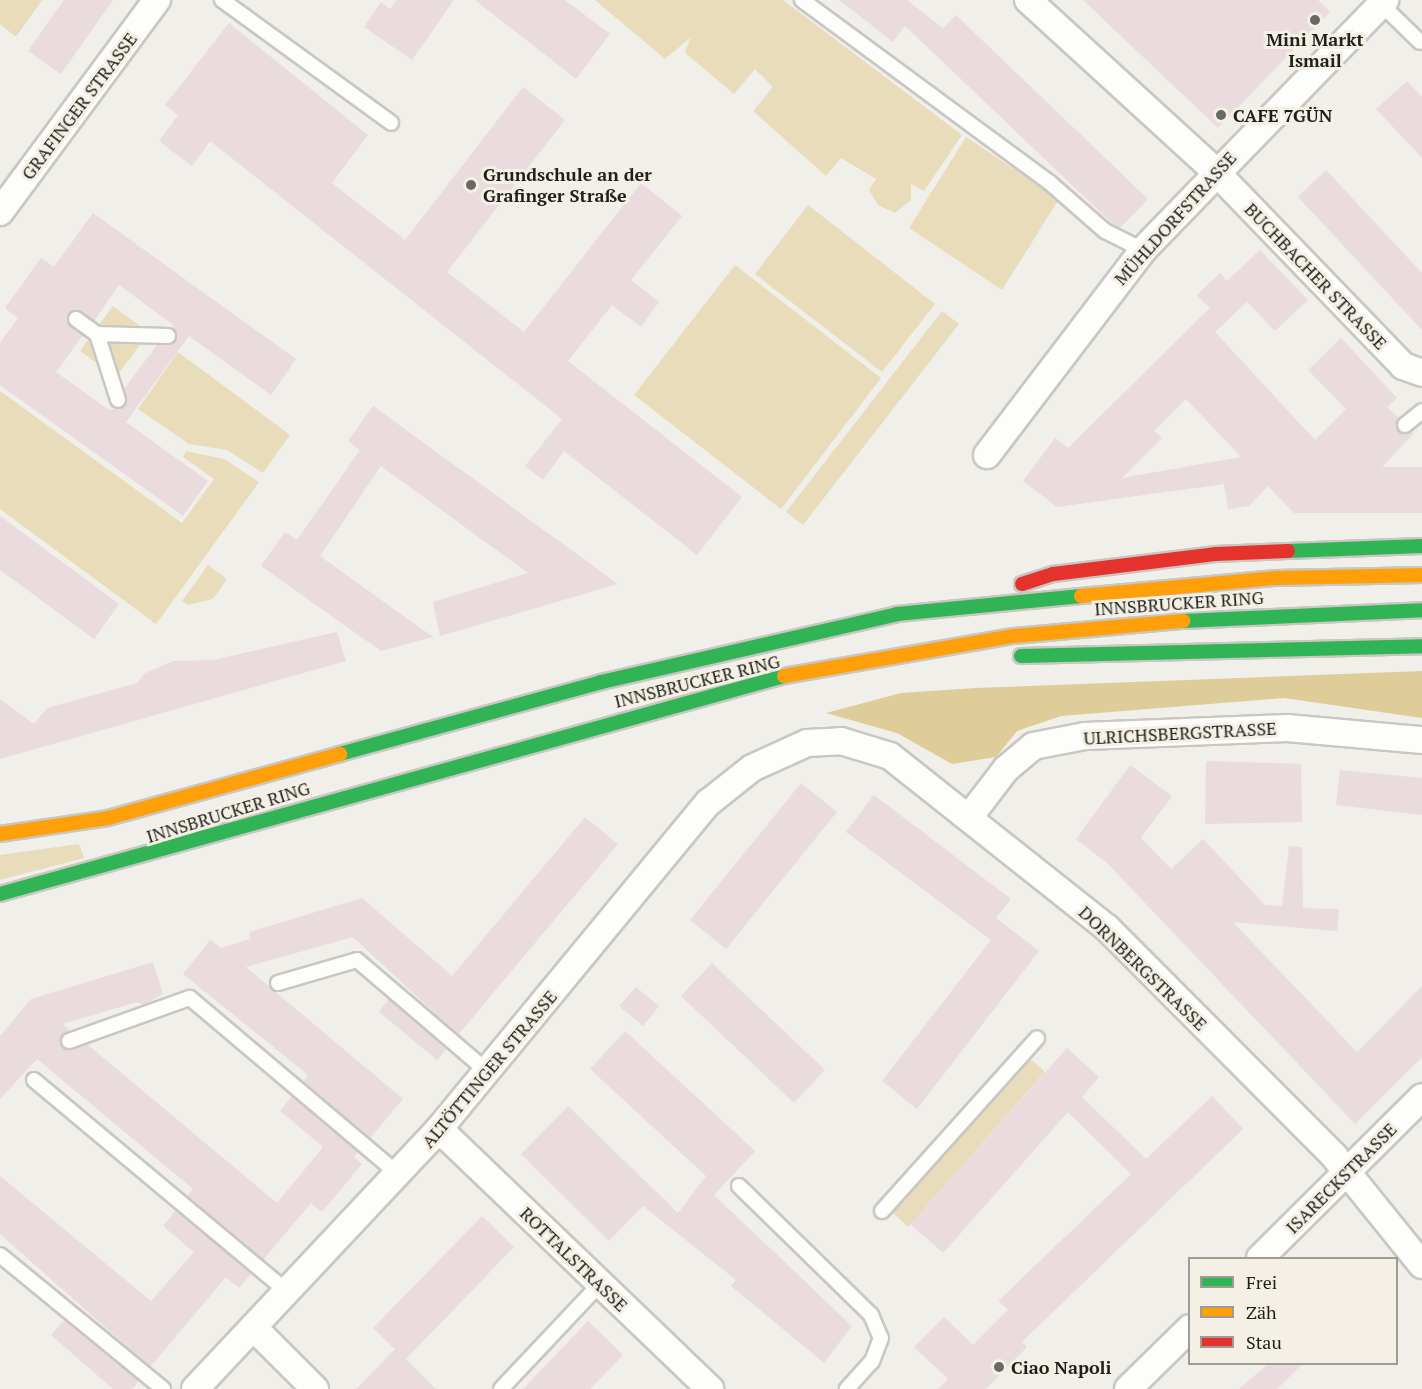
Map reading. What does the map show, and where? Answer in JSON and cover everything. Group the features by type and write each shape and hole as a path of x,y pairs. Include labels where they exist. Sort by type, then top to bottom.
{"highway":[{"path":"951,605 1065,573 1215,554 1422,546"},
{"name":"INNSBRUCKER RING","path":"0,834 108,818 601,682 951,605 1276,578 1422,576"},
{"name":"INNSBRUCKER RING","path":"0,894 771,678 914,653 1129,624 1422,610"},
{"path":"914,653 996,656 1422,646"}],"street":[{"name":"GRAFINGER STRASSE","path":"0,212 157,0"},
{"name":"BUCHBACHER STRASSE","path":"1028,0 1215,171 1403,366 1422,373"},
{"name":"MÜHLDORFSTRASSE","path":"987,455 1143,250 1215,171 1383,2"},
{"name":"ULRICHSBERGSTRASSE","path":"970,816 1006,769 1034,746 1085,736 1287,728 1422,740"},
{"name":"DORNBERGSTRASSE","path":"781,752 807,743 864,746 890,756 970,816 1107,928 1348,1172 1422,1265"},
{"name":"ALTÖTTINGER STRASSE","path":"195,1389 289,1293 439,1130 708,804 781,752"},
{"name":"ISARECKSTRASSE","path":"1261,1257 1422,1097"},
{"name":"ROTTALSTRASSE","path":"439,1130 710,1389"},
{"path":"255,1329 315,1389"},
{"path":"1128,1389 1188,1330"}],"lane":[{"path":"222,0 391,123"},
{"path":"802,0 1049,182 1105,231 1143,250"},
{"path":"1383,2 1420,42"},
{"path":"76,319 97,334 168,336"},
{"path":"97,334 118,400"},
{"path":"1405,424 1422,411"},
{"path":"278,983 357,960 487,1071"},
{"path":"69,1041 190,998 398,1174"},
{"path":"882,1211 1037,1038"},
{"path":"34,1080 289,1293"},
{"path":"739,1186 872,1314 881,1338 872,1360 847,1389"},
{"path":"0,1255 163,1389"},
{"path":"501,1389 600,1284"}],"shaded area":[{"path":"0,0 42,0 16,37 0,24"},
{"path":"595,0 783,0 962,135 924,191 911,184 911,200 895,213 878,205 869,190 876,179 841,158 826,176 753,111 773,87 755,69 734,94 685,53 690,38 665,59"},
{"path":"966,137 1059,199 1002,290 909,228"},
{"path":"808,205 935,304 882,372 755,274"},
{"path":"735,265 881,378 781,509 634,395"},
{"path":"113,306 149,333 116,377 80,351"},
{"path":"942,311 959,324 803,525 786,512"},
{"path":"178,352 290,435 263,473 227,450 189,444 138,409"},
{"path":"0,391 182,523 214,479 183,457 186,451 224,459 259,482 156,624 0,509"},
{"path":"208,565 227,579 213,599 188,605 182,601"},
{"path":"1422,671 1422,718 1284,698 1061,716 1017,731 996,757 952,764 897,733 826,713 901,693 976,688"},
{"path":"79,844 84,858 0,880 0,855"},
{"path":"1030,1059 1045,1072 908,1227 893,1213"}],"building":[{"path":"64,0 113,0 61,74 28,51"},
{"path":"397,0 454,0 412,60 364,27 381,2 390,9"},
{"path":"475,0 565,0 610,34 576,79"},
{"path":"839,0 907,0 943,28 956,15 1148,199 1120,228 1115,226 905,26 893,42"},
{"path":"1083,0 1318,0 1330,12 1218,128"},
{"path":"229,23 368,135 332,183 405,240 523,87 565,120 447,272 524,332 641,183 682,216 631,280 659,302 641,327 612,305 568,361 742,497 697,555 564,451 543,480 525,466 562,419 210,141 192,166 159,141 178,115 165,105"},
{"path":"1407,81 1422,97 1422,158 1376,109"},
{"path":"1326,170 1422,273 1422,330 1298,197"},
{"path":"93,213 296,359 271,395 189,336 126,422 208,481 183,516 0,385 0,343 18,318 5,308 41,258 54,267","holes":["119,285 172,324 177,337 172,344 157,345 124,389 125,406 109,410 56,372 83,335 68,323 69,313 77,310 94,321"]},
{"path":"1260,250 1308,300 1275,331 1247,302 1215,332 1315,440 1346,409 1308,370 1341,338 1397,398 1387,407 1399,418 1398,430 1414,433 1382,467 1422,467 1422,513 1294,513 1268,486 1249,506 1228,509 1224,484 1057,507 1023,481 1055,438 1068,448 1210,308 1197,295 1220,273 1227,281","holes":["1186,399 1241,457 1122,478 1162,438 1154,431"]},
{"path":"373,406 618,584 440,636 433,602 528,573 381,466 320,556 433,637 381,651 261,566 285,532 297,540 360,450 348,441"},
{"path":"0,516 119,604 94,639 0,570"},
{"path":"337,632 346,661 0,759 0,699 34,724 47,708 137,683 145,673 174,661 213,660"},
{"path":"1206,761 1301,764 1302,822 1205,824"},
{"path":"1130,765 1172,796 1141,838 1171,869 1203,839 1265,905 1282,906 1289,846 1302,847 1303,908 1339,909 1337,931 1233,922 1357,1052 1422,986 1422,1057 1355,1124 1107,863 1076,839"},
{"path":"1340,770 1422,778 1422,815 1336,805"},
{"path":"801,783 837,812 726,949 690,920"},
{"path":"874,795 1011,899 996,918 1039,951 917,1109 882,1081 991,940 846,832"},
{"path":"585,817 618,844 458,1035 353,937 246,967 403,1099 370,1138 303,1082 308,1075 183,974 210,940 221,948 250,939 249,932 362,898 452,976"},
{"path":"153,962 163,994 143,1005 137,1002 63,1024 71,1031 62,1036 63,1047 87,1044 277,1203 323,1147 280,1111 292,1096 358,1152 354,1157 362,1164 322,1212 311,1203 263,1260 187,1196 193,1189 37,1059 0,1099 0,1036 31,999"},
{"path":"712,963 825,1070 794,1103 681,996"},
{"path":"636,987 659,1006 643,1026 619,1006"},
{"path":"389,999 447,1048 437,1060 379,1012"},
{"path":"625,1031 755,1151 714,1195 852,1326 824,1363 731,1286 736,1280 643,1206 609,1241 521,1154 568,1106 678,1213 706,1176 590,1069"},
{"path":"1067,1048 1099,1077 1082,1097 1146,1159 1212,1096 1243,1129 1022,1342 1027,1347 986,1389 938,1389 948,1379 914,1347 944,1317 973,1345 1008,1310 998,1301 1131,1174 1068,1112 943,1253 910,1224"},
{"path":"0,1176 151,1301 194,1252 163,1226 176,1210 252,1273 239,1288 226,1277 150,1367 0,1234"},
{"path":"482,1216 514,1247 406,1359 436,1389 356,1389 395,1349 373,1328"},
{"path":"64,1320 139,1381 132,1389 113,1389 51,1335"},
{"path":"588,1321 623,1355 590,1389 523,1389"},
{"path":"1267,1365 1301,1365 1277,1389 1239,1389"}],"traffic: fast":[{"path":"1288,551 1422,546"},
{"path":"340,754 601,682 897,614 1081,596"},
{"path":"1183,621 1422,610"},
{"path":"1021,656 1422,646"},
{"path":"0,894 784,676"}],"traffic: slow":[{"path":"1081,596 1276,578 1422,575"},
{"path":"784,676 1014,636 1183,621"},
{"path":"0,834 108,818 340,754"}],"traffic: jam":[{"path":"1022,584 1053,574 1215,554 1288,551"}],"place":[{"name":"Mini Markt Ismail","path":"1315,20"},
{"name":"CAFE 7GÜN","path":"1221,115"},
{"name":"Grundschule an der Grafinger Straße","path":"471,185"},
{"name":"Ciao Napoli","path":"999,1367"}]}
